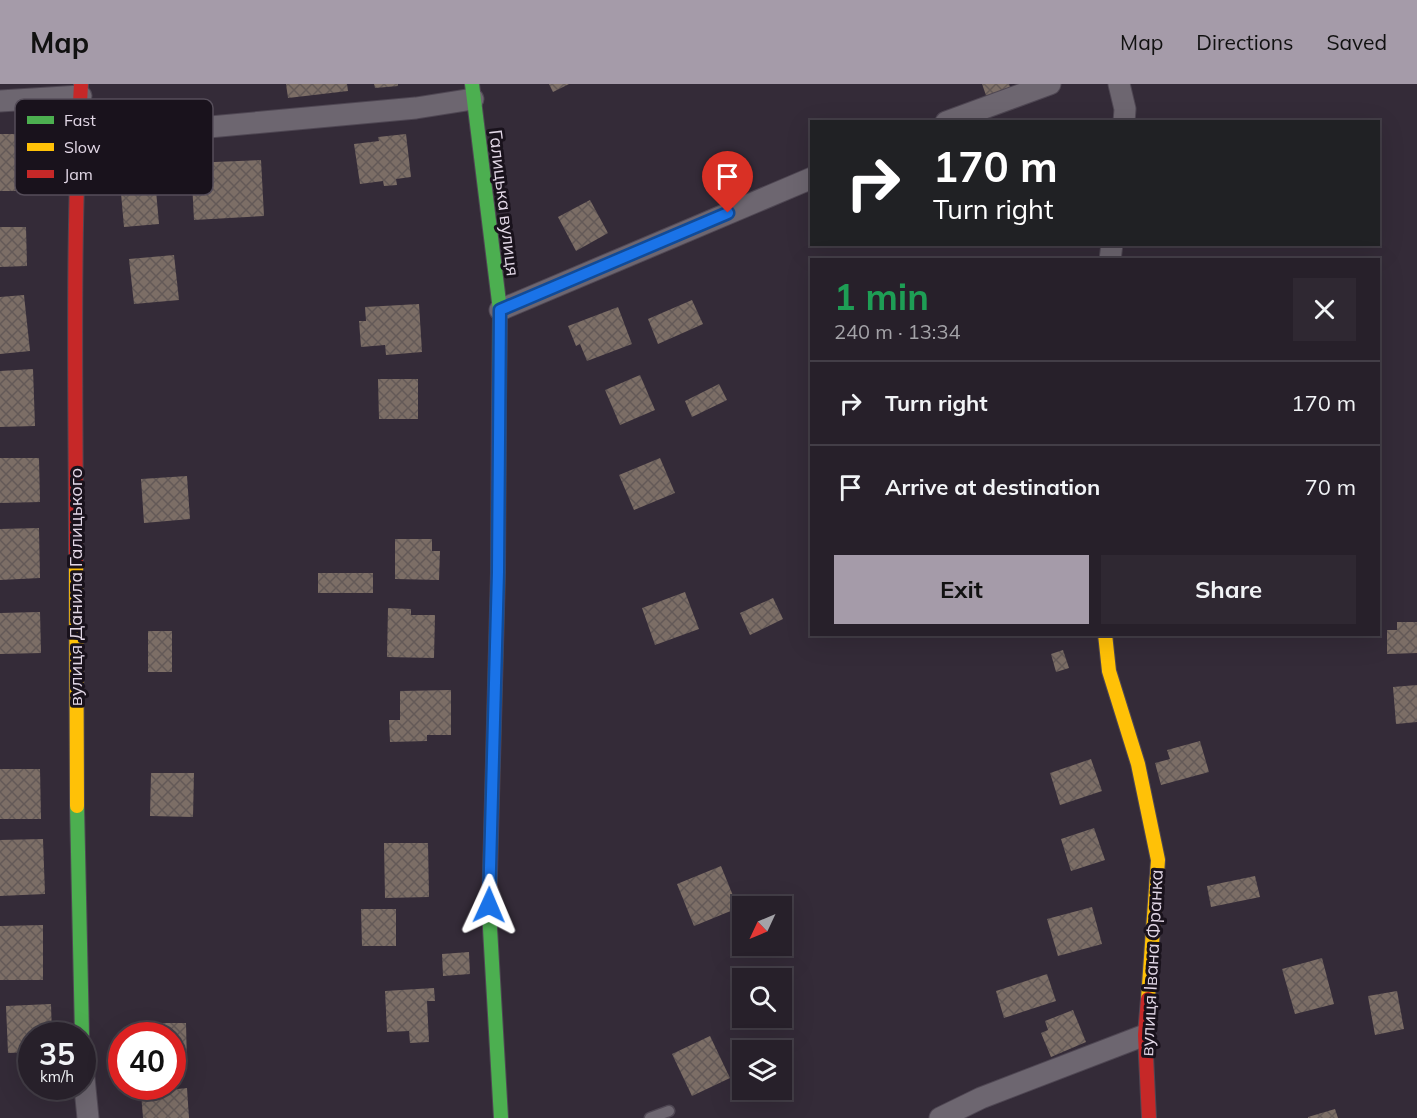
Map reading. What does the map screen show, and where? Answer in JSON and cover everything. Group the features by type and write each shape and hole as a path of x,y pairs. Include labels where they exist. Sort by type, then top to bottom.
{"street":[{"path":"951,120 1050,84"},
{"path":"1119,84 1125,108 1124,120"},
{"path":"0,100 81,90"},
{"path":"213,127 416,108 472,91"},
{"name":"Галицька вулиця","path":"472,91 500,310 498,572 489,905 501,1118"},
{"path":"500,310 810,178"},
{"name":"вулиця Данила Галицького","path":"77,195 76,732 82,1022"},
{"name":"вулиця Івана Франка","path":"1106,636 1109,671 1138,764 1158,860 1144,1035 1149,1118"},
{"path":"940,1118 981,1098 1144,1035"},
{"path":"86,1100 88,1118"}],"lane":[{"path":"650,1118 669,1111"}],"building":[{"path":"286,84 347,84 348,91 288,98"},
{"path":"374,84 398,84 398,86 375,88"},
{"path":"549,84 569,84 553,92"},
{"path":"982,84 1009,84 1012,91 988,101"},
{"path":"0,134 15,134 15,191 0,191"},
{"path":"406,134 411,177 396,179 397,185 384,186 383,181 360,184 354,144 379,141 378,137"},
{"path":"261,160 264,216 194,220 193,195 213,195 213,162"},
{"path":"121,195 156,195 159,224 124,227"},
{"path":"590,200 608,233 576,251 558,217"},
{"path":"0,227 26,227 27,266 0,267"},
{"path":"174,255 179,300 134,304 129,259"},
{"path":"24,295 30,351 0,354 0,297"},
{"path":"692,300 703,324 658,344 648,319"},
{"path":"419,304 422,352 386,355 385,345 361,347 359,321 366,321 365,307"},
{"path":"618,307 632,344 587,361 580,344 576,346 568,326"},
{"path":"33,369 35,426 0,427 0,371"},
{"path":"640,375 655,410 620,425 605,390"},
{"path":"378,379 418,379 418,419 379,419"},
{"path":"719,384 727,400 692,417 685,401"},
{"path":"0,458 39,458 40,502 0,503"},
{"path":"660,458 675,493 634,510 619,475"},
{"path":"187,476 190,519 144,523 141,479"},
{"path":"39,528 40,578 0,580 0,529"},
{"path":"395,539 432,539 432,551 440,551 439,580 395,579"},
{"path":"318,573 373,573 373,593 318,593"},
{"path":"685,592 699,629 655,645 642,608"},
{"path":"773,598 783,619 750,635 740,613"},
{"path":"388,608 411,609 411,615 435,615 434,658 387,657"},
{"path":"40,612 41,653 0,654 0,613"},
{"path":"1397,622 1417,622 1417,653 1387,654 1387,630 1397,630"},
{"path":"148,631 172,631 172,672 148,672"},
{"path":"1063,650 1069,668 1056,672 1051,654"},
{"path":"1417,685 1417,722 1396,724 1393,687"},
{"path":"451,690 451,735 427,735 427,741 390,742 389,720 400,720 400,691"},
{"path":"1200,741 1209,772 1161,785 1155,763 1170,759 1167,750"},
{"path":"1091,759 1102,791 1060,805 1050,773"},
{"path":"0,769 40,769 41,819 0,819"},
{"path":"151,773 194,773 193,817 150,816"},
{"path":"1094,828 1105,860 1071,871 1061,839"},
{"path":"43,839 45,894 0,896 0,840"},
{"path":"384,843 428,843 429,897 385,898"},
{"path":"721,866 733,896 732,910 694,926 677,884"},
{"path":"1255,876 1260,897 1211,907 1207,886"},
{"path":"1092,907 1102,944 1058,956 1047,919"},
{"path":"361,909 396,909 396,946 362,946"},
{"path":"43,925 43,980 0,980 0,926"},
{"path":"469,952 470,974 443,976 442,954"},
{"path":"1322,958 1334,1004 1295,1014 1282,969"},
{"path":"1047,974 1056,1001 1004,1018 996,991"},
{"path":"434,988 435,1001 427,1001 429,1042 410,1043 409,1031 387,1032 385,991"},
{"path":"1397,991 1404,1029 1375,1035 1368,996"},
{"path":"51,1004 52,1022 18,1022 18,1053 8,1053 6,1006"},
{"path":"1073,1010 1086,1042 1051,1057 1041,1033 1048,1030 1045,1021"},
{"path":"710,1036 730,1078 692,1096 672,1054"},
{"path":"186,1088 189,1118 143,1118 142,1100 186,1100"},
{"path":"1335,1109 1338,1118 1308,1118 1308,1117"}],"traffic: fast":[{"path":"472,84 500,310 499,405"},
{"path":"77,806 82,1022"},
{"path":"489,911 501,1118"}],"traffic: slow":[{"path":"76,561 77,806"},
{"path":"1105,636 1109,671 1138,764 1158,860 1148,999"}],"traffic: jam":[{"path":"80,99 81,84"},
{"path":"76,561 77,195"},
{"path":"489,911 498,572 499,405"},
{"path":"1148,999 1145,1035 1149,1118"}],"route":[{"path":"489,905 498,572 500,310 728,213"}]}
